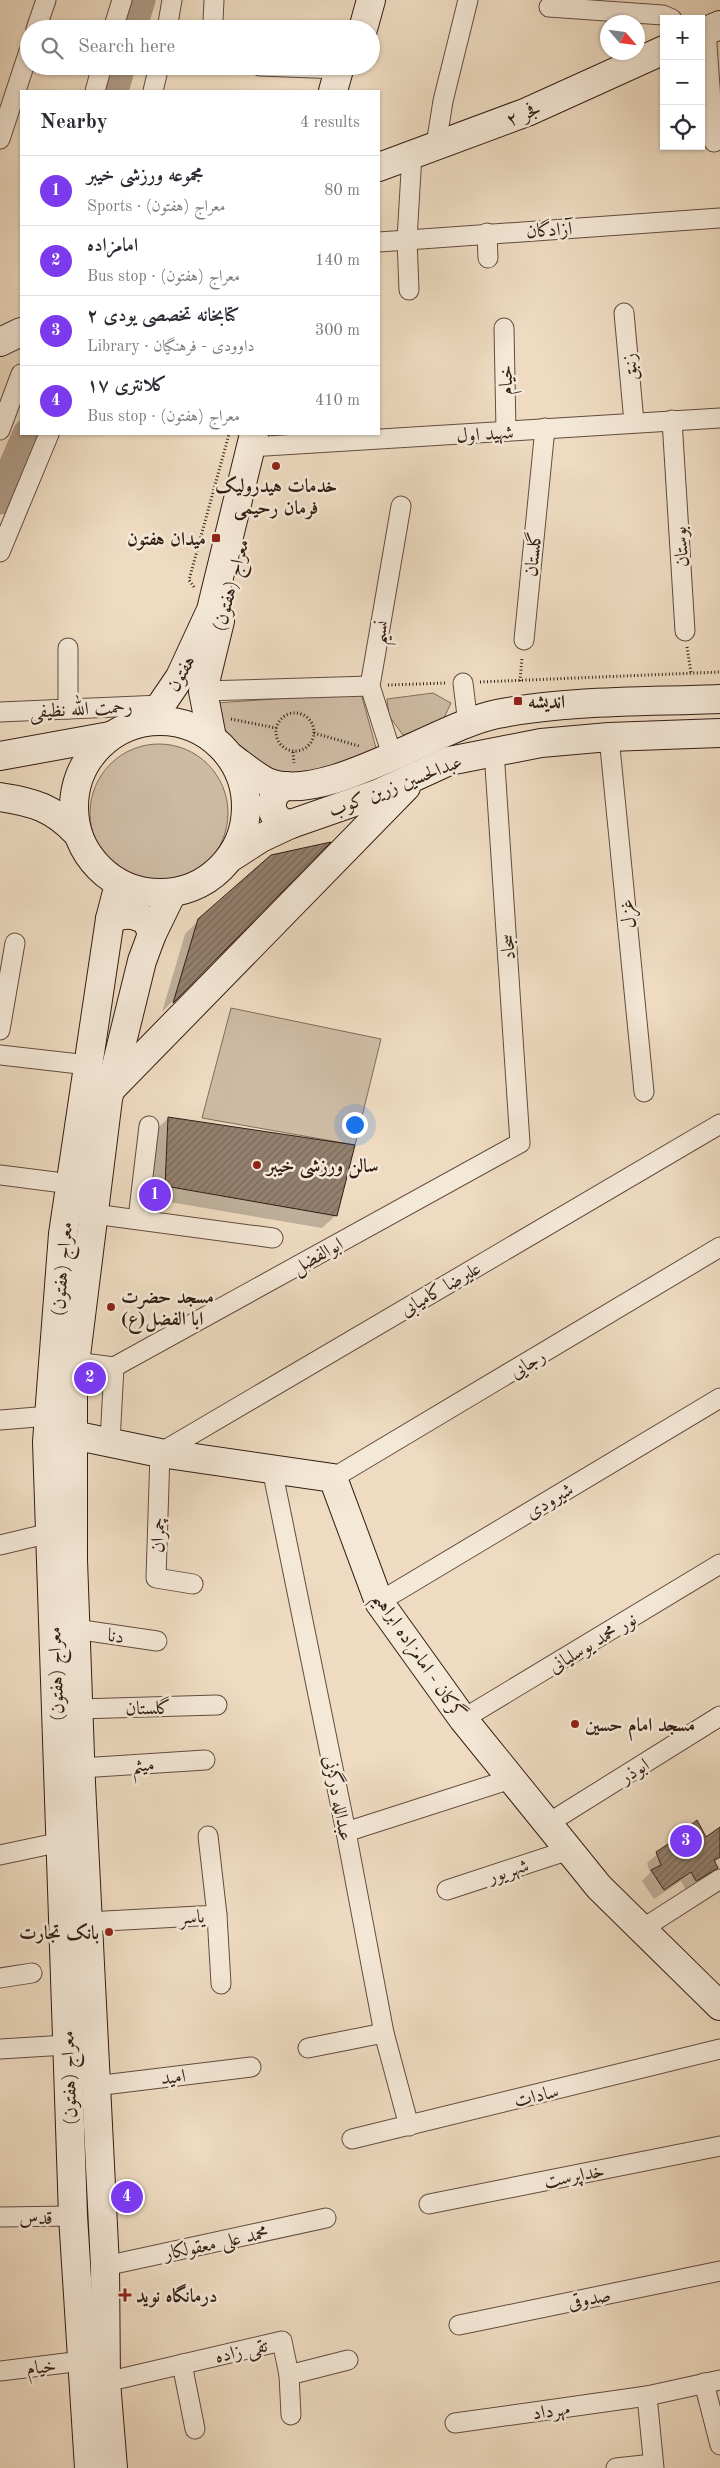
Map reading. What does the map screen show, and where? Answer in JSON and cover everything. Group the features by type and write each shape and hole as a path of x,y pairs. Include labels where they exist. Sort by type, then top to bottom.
{"main road":[{"path":"352,20 357,0"},
{"path":"365,20 371,0"},
{"name":"فجر ۲","path":"401,155 527,112 660,52"},
{"path":"0,342 20,332"},
{"name":"معراج (هفتون)","path":"210,610 260,440"},
{"name":"معراج (هفتون)","path":"212,738 214,691 206,671 260,440"},
{"name":"هفتون","path":"135,724 161,704 180,677 210,610"},
{"name":"عبدالحسین زرین کوب","path":"231,757 266,781 286,786 329,782 468,724 495,715 544,707 720,699"},
{"path":"0,756 42,750 110,736 135,724 162,721 188,725 212,738 231,757 243,782 246,808 242,835 229,859 213,876 194,887 172,893 154,894 136,891 119,884 96,865 87,854 78,833 74,806 78,779 91,756 110,736"},
{"name":"عبدالحسین زرین کوب","path":"229,859 261,838 291,824 377,794 449,761 541,743 609,737 720,732"},
{"path":"36,805 48,802 55,797 62,780 61,768 55,759 42,750"},
{"path":"110,1090 418,775"},
{"path":"286,786 275,793 271,805 272,811 279,821 291,824"},
{"path":"0,797 29,801 61,816 78,833"},
{"name":"معراج (هفتون)","path":"90,2468 106,2382 105,2266 94,2086 87,1922 69,1769 50,1533 47,1442 63,1234 110,919 119,884"},
{"name":"معراج (هفتون)","path":"113,2468 98,2425 82,2361 73,2216 66,2045 61,1842 78,1709 73,1435 75,1362 110,1090 142,961 152,934 172,893"},
{"path":"110,919 121,914 134,914 147,921 152,934"},
{"path":"73,1435 160,1453 333,1478"},
{"name":"گرکان - امامزاده ابراهیم","path":"333,1478 379,1602 463,1719 599,1887 720,2006"}],"street":[{"path":"39,20 46,0"},
{"path":"116,20 122,0"},
{"path":"169,20 172,0"},
{"path":"213,20 214,0"},
{"path":"409,290 401,155 443,101 468,0"},
{"path":"549,7 584,5 663,15"},
{"path":"707,30 714,142"},
{"path":"0,138 21,75"},
{"path":"95,90 99,75"},
{"path":"153,90 157,75"},
{"path":"328,75 343,77"},
{"name":"آزادگان","path":"380,242 720,218"},
{"path":"487,233 488,258"},
{"name":"زنبق","path":"624,313 634,422"},
{"name":"خیام","path":"504,328 506,431"},
{"path":"0,430 20,377"},
{"name":"شهید اول","path":"260,440 506,431 720,418"},
{"name":"بوستان","path":"672,420 685,631"},
{"name":"گلستان","path":"524,640 545,428"},
{"path":"0,552 49,435"},
{"name":"نسیم","path":"392,755 370,686 401,506"},
{"path":"68,648 68,709"},
{"path":"463,683 468,724"},
{"path":"214,691 370,686"},
{"name":"رحمت الله نظیفی","path":"0,712 161,704"},
{"name":"غزل","path":"609,737 644,1092"},
{"name":"سجاد","path":"494,751 520,1143"},
{"path":"0,1030 15,944"},
{"path":"0,1055 88,1065"},
{"name":"علیرضا کامیابی","path":"160,1453 720,1124"},
{"path":"139,1210 149,1126"},
{"name":"ابوالفضل","path":"114,1367 520,1143"},
{"path":"0,1175 70,1184"},
{"path":"94,1214 273,1238"},
{"name":"رجایی","path":"333,1478 720,1247"},
{"path":"75,1362 114,1367 110,1442"},
{"name":"شیرودی","path":"379,1602 720,1398"},
{"path":"0,1420 49,1416"},
{"name":"چمران","path":"160,1453 156,1578 193,1584"},
{"name":"عبدالله درگزنی","path":"272,1469 346,1832 384,2033 409,2126"},
{"path":"0,1545 50,1533"},
{"name":"نور محمد یوسلیانی","path":"463,1719 720,1564"},
{"name":"دنا","path":"76,1629 157,1641"},
{"name":"گلستان","path":"78,1709 217,1705"},
{"name":"ابوذر","path":"547,1824 720,1716"},
{"name":"میثم","path":"69,1769 205,1760"},
{"path":"346,1832 511,1778"},
{"name":"یاسر","path":"87,1922 217,1915 208,1836"},
{"path":"0,1855 61,1842"},
{"name":"شهریور","path":"448,1890 569,1850"},
{"path":"642,1929 720,1879"},
{"path":"217,1915 221,1984"},
{"path":"0,1978 32,1973"},
{"path":"308,2048 384,2033"},
{"path":"0,2049 66,2045"},
{"name":"سادات","path":"352,2139 720,2049"},
{"name":"امید","path":"94,2086 250,2066"},
{"name":"خداپرست","path":"429,2204 720,2146"},
{"name":"قدس","path":"0,2217 73,2216"},
{"name":"محمد علی معقولکار","path":"105,2266 326,2218"},
{"name":"صدوقی","path":"459,2326 720,2271"},
{"name":"تقی زاده","path":"106,2382 282,2341 289,2375 348,2360"},
{"name":"خیام","path":"0,2370 82,2361"},
{"path":"182,2364 195,2429"},
{"path":"289,2375 291,2415"},
{"path":"616,2468 653,2466 647,2396 712,2381 720,2445"},
{"name":"مهرداد","path":"455,2423 647,2396"}],"path":[{"path":"685,631 691,673"},
{"path":"520,681 524,640"},
{"path":"370,686 720,672"},
{"path":"214,691 222,715 232,720 276,728"},
{"path":"294,713 306,716 314,733 310,744 299,751 293,752 282,746 278,741 276,728 282,718 294,713"},
{"path":"314,733 360,746"}],"shaded area":[{"path":"361,693 376,748 330,778 284,783 226,744 216,703"},
{"path":"433,693 451,703 442,722 403,735 389,716 387,699"},
{"path":"159,744 185,749 208,764 223,787 228,813 223,839 208,862 185,877 159,882 133,877 110,862 95,839 90,813 95,787 110,764 133,749"},
{"path":"231,1008 381,1039 355,1145 202,1118"}],"building":[{"path":"331,842 173,1003 198,919 271,855"},
{"name":"سالن ورزشی خیبر","path":"168,1117 355,1145 337,1216 165,1186"},
{"path":"697,1820 706,1837 720,1827 720,1857 714,1860 718,1868 696,1881 691,1872 664,1890 651,1870 661,1865 656,1852 680,1836"}],"waterway":[{"path":"134,20 140,0"},
{"path":"113,90 117,75"},
{"path":"0,499 28,435"}],"place":[{"name":"خدمات هیدرولیک فرمان رحیمی","path":"276,466"},
{"name":"میدان هفتون","path":"216,538"},
{"name":"اندیشه","path":"518,701"},
{"name":"سالن ورزشی خیبر","path":"257,1165"},
{"name":"مجموعه ورزشی خیبر","path":"155,1195"},
{"name":"مسجد حضرت ابا الفضل(ع)","path":"111,1307"},
{"name":"امامزاده","path":"90,1378"},
{"name":"مسجد امام حسین","path":"575,1724"},
{"name":"کتابخانه تخصصی یودی ۲","path":"686,1841"},
{"name":"بانک تجارت","path":"109,1932"},
{"name":"کلانتری ۱۷","path":"127,2197"},
{"name":"درمانگاه نوید","path":"125,2295"}]}
